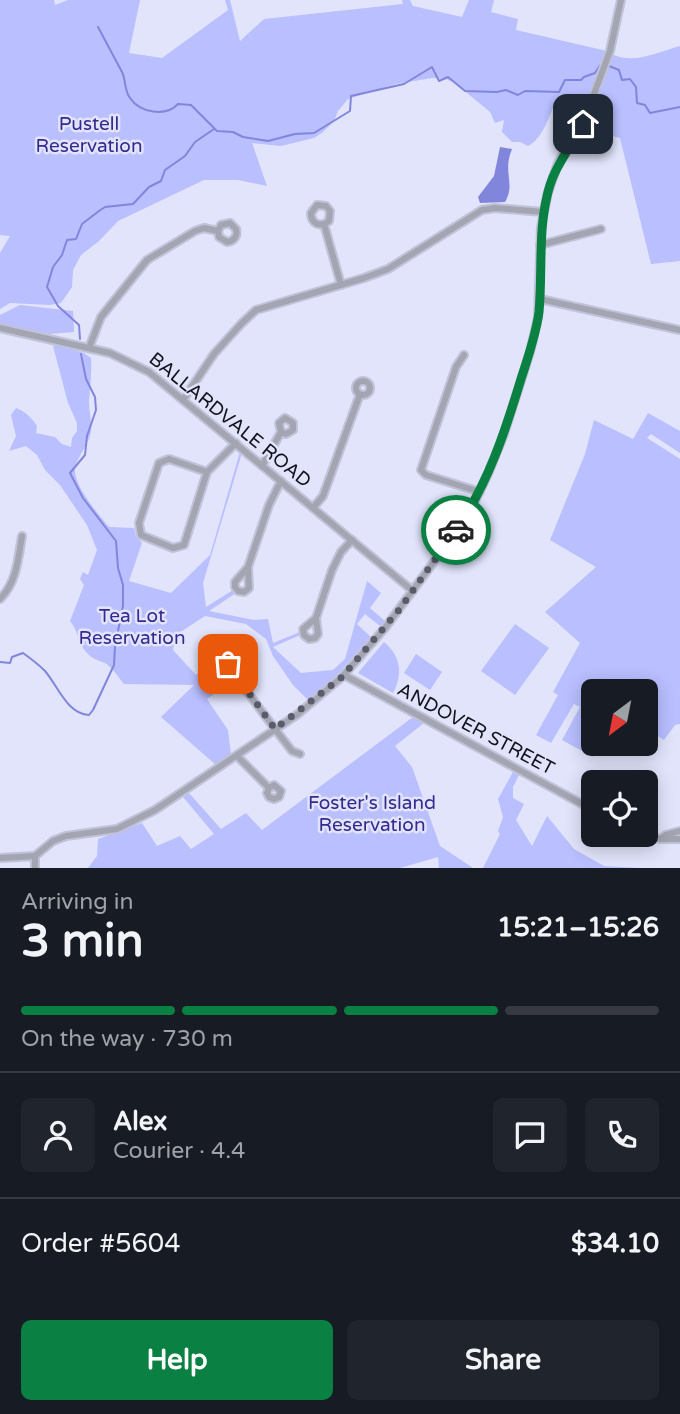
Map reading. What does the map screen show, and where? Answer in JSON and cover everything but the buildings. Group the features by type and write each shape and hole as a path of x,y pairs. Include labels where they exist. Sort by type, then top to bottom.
{"street":[{"path":"0,858 35,856 54,841 66,836 102,832 129,824 155,810 298,714 344,675 413,591 465,518 480,492 503,434 537,326 543,212 557,166 581,128 610,51 621,0"},
{"path":"183,400 214,354 252,313 388,269 479,211 495,208 543,212"},
{"path":"324,224 341,285"},
{"path":"89,348 98,322 147,260 195,231 204,228 218,231"},
{"path":"540,246 601,229"},
{"path":"540,299 680,330"},
{"name":"BALLARDVALE ROAD","path":"0,328 110,353 139,366 413,591"},
{"path":"464,355 456,367 421,470 426,475 480,492"},
{"path":"313,508 323,496 360,394"},
{"path":"262,466 281,432"},
{"path":"207,472 169,459 159,463 139,523 141,535 173,548 184,545 207,472 236,443"},
{"path":"248,567 269,505 281,481"},
{"path":"0,599 13,581 22,536"},
{"path":"316,618 332,570 341,552 352,540"},
{"path":"228,664 292,751 300,754"},
{"name":"ANDOVER STREET","path":"344,675 581,803"},
{"path":"237,756 269,788"},
{"path":"662,839 680,831"},
{"path":"658,838 680,839"},
{"path":"35,856 35,868"}],"green space":[{"name":"Pustell Reservation","path":"0,0 54,0 55,5 68,0 140,0 129,53 162,58 228,10 225,0 230,0 240,41 264,19 403,4 402,0 410,0 413,6 462,17 469,0 494,0 491,12 518,19 516,30 607,51 590,94 559,96 543,130 528,146 512,142 502,132 504,120 495,123 490,112 455,83 446,79 432,78 396,84 348,99 334,121 314,138 281,146 252,143 267,186 238,180 204,180 118,221 81,255 73,270 72,287 61,303 10,303 0,309 0,253 10,236 0,235"},
{"path":"680,46 680,261 651,264 620,138 584,128 612,54 637,58"},
{"path":"20,305 73,311 74,332 49,334 0,324 0,315"},
{"name":"Tea Lot Reservation","path":"53,346 84,353 91,358 91,432 75,467 76,478 94,509 109,527 134,528 142,543 129,581 171,593 210,555 240,452 242,453 203,583 206,607 233,590 236,593 209,611 254,620 268,619 273,643 300,632 300,635 273,647 301,673 333,670 345,659 367,581 381,593 370,608 385,621 380,626 365,614 357,624 371,637 336,676 308,700 293,685 273,656 266,639 246,624 205,616 176,635 173,650 196,675 207,664 229,673 236,679 207,699 228,730 231,755 216,765 161,717 194,685 124,684 108,665 86,652 70,621 84,585 80,579 83,572 88,575 97,550 87,525 60,485 45,470 37,455 26,446 9,451 16,436 11,415 16,408 33,420 37,426 36,433 55,437 62,444 71,447 77,423 68,403"},
{"path":"648,413 680,431 680,453 651,434 647,438 680,459 680,724 675,725 664,740 658,736 658,679 581,679 581,750 562,740 580,707 574,704 551,743 536,735 558,695 553,692 580,643 545,612 596,567 550,540 585,454 594,420 633,439"},
{"path":"515,624 549,648 515,695 481,671"},
{"path":"384,642 394,653 399,666 393,693 358,673"},
{"path":"416,654 442,672 430,690 404,673"},
{"name":"Foster's Island Reservation","path":"413,717 424,723 395,746 412,767 440,846 473,868 439,868 438,857 400,868 88,868 97,856 98,839 142,823 157,846 180,836 191,849 214,834 183,797 189,793 221,829 246,813 262,830"},
{"name":"Foster's Island Reservation","path":"513,772 519,775 513,787 513,798 524,804 516,820 532,846 547,816 574,849 604,866 639,868 483,868 500,834 498,831 503,817 498,799"}],"shaded area":[{"path":"500,147 512,149 508,164 508,195 505,202 480,203 478,197 494,176"}],"waterway":[{"path":"98,27 122,72 128,95 134,103 153,112 167,111 178,104 191,105 217,131 268,141 295,134 314,133 350,111 351,96 404,84 432,67 439,81 448,77 465,91 506,90 518,95 525,91 559,92 565,80 581,80 595,73 601,64"},
{"path":"609,66 619,70 622,80 630,79 636,87 637,103 645,105 650,113 680,107"},
{"path":"80,339 79,325 58,306 47,287 53,267 62,255 67,240 76,239 82,224 105,207 133,204 149,187 161,181 165,170 185,156 195,142 214,129"},
{"path":"0,662 10,663 12,657 23,653 45,671 69,705 89,715 114,665 123,606 123,585 118,568 116,541 83,498 70,473 85,455 87,436 96,410 95,397 86,379 81,354"}],"way so far":[{"path":"228,664 275,729 298,714 342,677 399,610 456,530"}],"route":[{"path":"456,530 473,505 487,476 530,352 539,311 540,236 546,199 557,166 583,124"}]}
